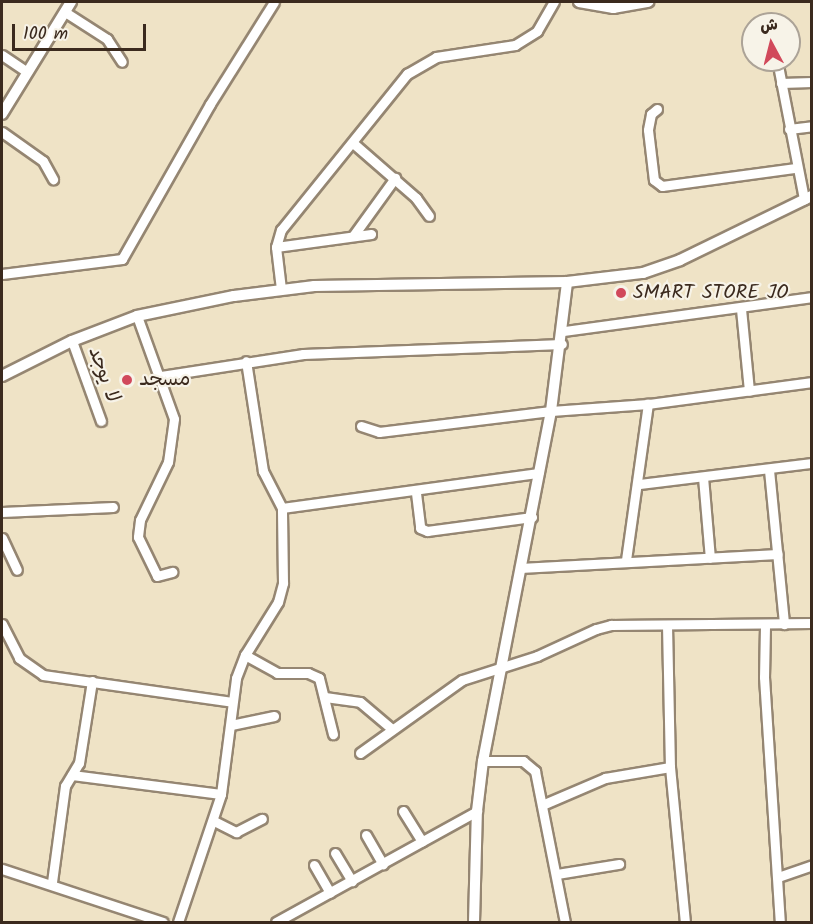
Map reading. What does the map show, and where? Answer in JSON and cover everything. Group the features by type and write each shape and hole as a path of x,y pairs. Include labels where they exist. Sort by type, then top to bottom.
{"street":[{"path":"2,114 71,2"},
{"path":"2,274 120,261 274,2"},
{"path":"281,289 276,247 289,218 417,67 436,57 515,45 537,31 554,2"},
{"path":"579,2 613,8 648,2"},
{"path":"65,12 107,39 122,62"},
{"path":"2,55 27,72"},
{"path":"2,376 72,341 137,316 281,289 438,281 567,282 660,269 808,198 796,168 779,72"},
{"path":"781,83 812,82"},
{"path":"657,109 651,114 648,130 654,180 658,184 667,187 796,168"},
{"path":"789,129 812,126"},
{"path":"2,132 43,161 53,179"},
{"path":"353,143 395,177 429,216"},
{"path":"353,236 395,177"},
{"path":"276,247 371,234"},
{"path":"474,922 477,811 483,761 551,411 564,331 567,282"},
{"path":"564,331 741,309 812,297"},
{"path":"741,309 749,391"},
{"path":"137,316 161,376 174,419 173,444 138,529 154,573 159,577 172,572"},
{"name":"لا يوجد","path":"72,341 101,421"},
{"path":"161,376 246,361 356,351 562,344"},
{"path":"178,922 221,795 232,702 245,655 278,602 284,553 282,508 263,471 246,361"},
{"path":"361,426 379,432 551,411 648,404 812,382"},
{"path":"626,560 640,484 648,404"},
{"path":"640,484 812,463"},
{"path":"769,470 784,624"},
{"path":"282,508 416,493 539,473"},
{"path":"703,477 710,558"},
{"path":"416,493 420,528 427,531 532,518"},
{"path":"2,512 113,507"},
{"path":"2,538 17,570"},
{"path":"520,568 626,560 778,554"},
{"path":"2,624 19,658 28,667 44,675 232,702"},
{"path":"360,753 462,680 537,656 596,629 667,625 808,625"},
{"path":"667,625 670,766 686,922"},
{"path":"765,626 764,677 780,922"},
{"path":"245,655 277,673 315,675 325,697 333,734"},
{"path":"52,882 65,786 79,763 92,681"},
{"path":"325,697 360,702 392,729"},
{"path":"231,725 274,716"},
{"path":"483,761 520,760 530,764 542,805 565,922"},
{"path":"542,805 605,778 670,766"},
{"path":"72,775 221,795"},
{"path":"403,811 422,842"},
{"path":"276,922 477,811"},
{"path":"214,821 236,832 262,819"},
{"path":"366,836 383,864"},
{"path":"335,853 352,881"},
{"path":"557,874 619,864"},
{"path":"314,865 330,893"},
{"path":"778,877 812,865"},
{"path":"2,868 52,882 163,922"}],"place":[{"name":"SMART STORE JO","path":"621,293"},
{"name":"مسجد","path":"127,380"}]}
